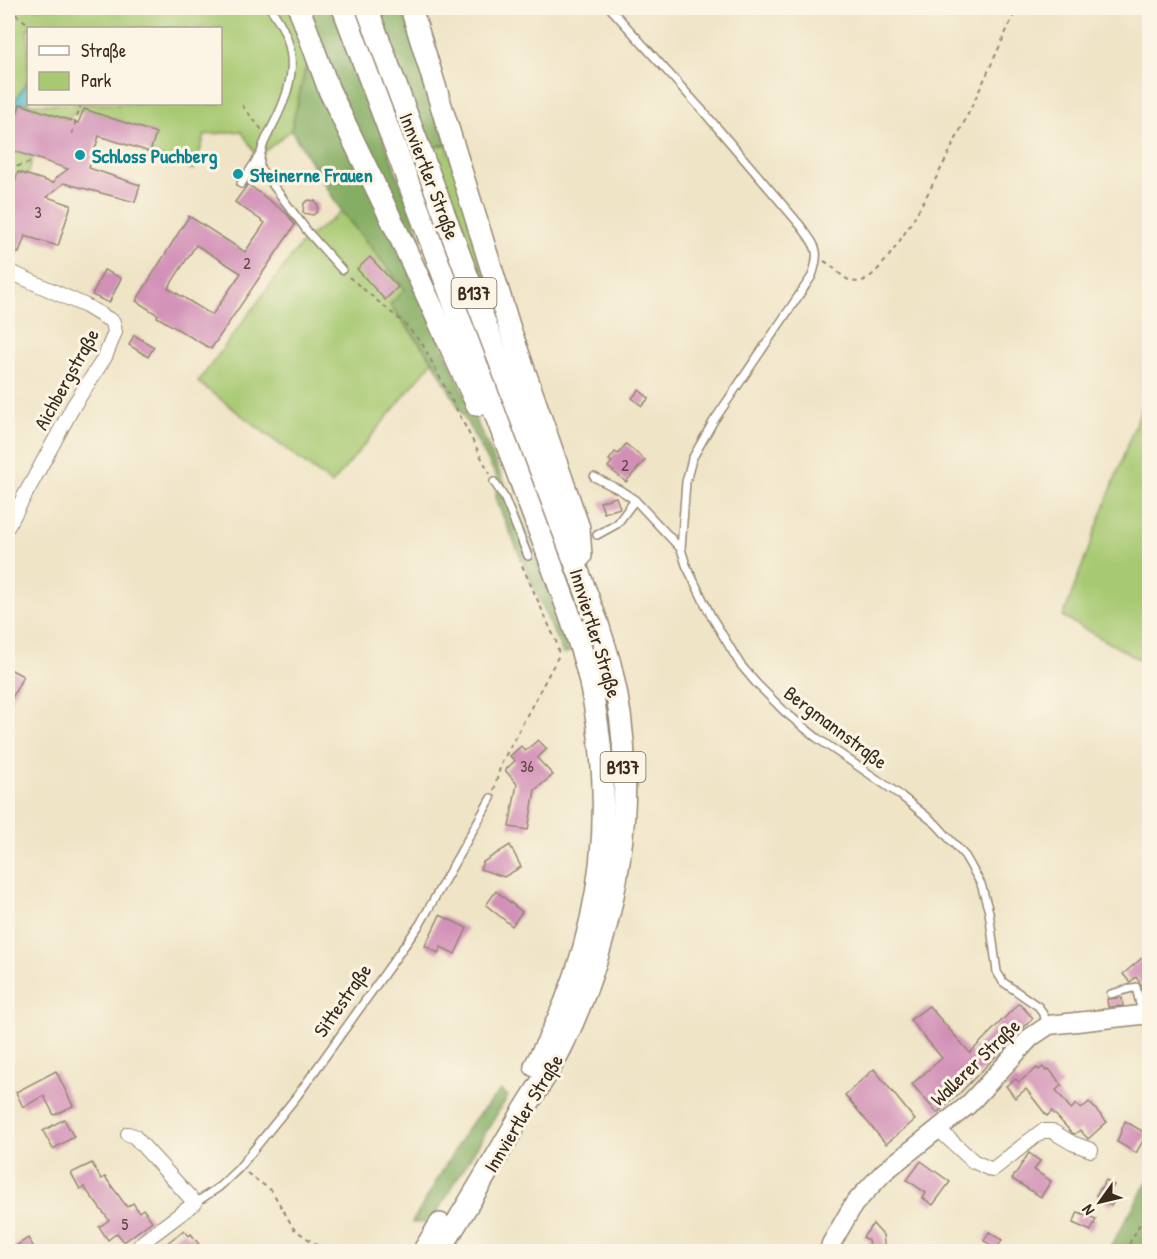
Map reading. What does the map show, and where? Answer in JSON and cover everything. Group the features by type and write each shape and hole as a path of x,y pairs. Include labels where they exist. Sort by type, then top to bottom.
{"main road":[{"path":"299,8 328,90 405,248 496,447 516,472"},
{"name":"Innviertler Straße","path":"343,8 577,638 588,675 602,756 604,824 598,889 583,954 545,1048 519,1095 423,1251"},
{"name":"Innviertler Straße","path":"367,8 582,578 611,668 619,709 623,753 623,816 610,914 597,960 562,1046 439,1251"},
{"path":"411,8 510,329 579,528 582,578"}],"street":[{"name":"Aichbergstraße","path":"8,271 86,306 113,322 115,332 105,357 74,405 8,526"},
{"name":"Wallerer Straße","path":"829,1251 854,1204 884,1172 968,1105 1031,1037 1049,1025 1146,1015"},
{"name":"Wallerer Straße","path":"937,1128 973,1161 992,1170 1042,1131 1052,1131 1072,1143 1091,1150"},
{"path":"128,1134 134,1136 195,1203"},
{"name":"Sittestraße","path":"134,1251 195,1203"}],"lane":[{"path":"241,184 260,155 287,96 292,76 286,39 270,8"},
{"path":"610,8 704,111 800,225 813,243 819,258"},
{"path":"260,155 260,168 264,176 308,232 342,270"},
{"name":"Bergmannstraße","path":"819,258 812,276 713,422 692,459 686,482 681,549 686,565 710,614 740,664 756,684 809,732 900,795 936,824 965,856 984,893 989,912 997,972 1004,982 1039,1007 1049,1025"},
{"path":"594,477 635,500 681,549"},
{"path":"495,482 504,497 528,556"},
{"path":"597,535 617,524 635,500"},
{"name":"Sittestraße","path":"195,1203 239,1168 297,1096 420,924 491,798"},
{"path":"1111,994 1136,987 1146,1015"}],"path":[{"path":"819,258 832,265 845,279 855,282 864,281 883,264 915,218 1017,8"},
{"path":"8,9 33,27"},
{"path":"72,134 81,105"},
{"path":"242,105 267,136"},
{"path":"92,158 103,161"},
{"path":"8,169 32,162"},
{"path":"342,270 405,324 423,345 495,482"},
{"path":"491,798 501,764 559,655 556,641 517,554"},
{"path":"239,1168 272,1191 294,1229 322,1251"},
{"path":"1125,1251 1149,1205"}],"green space":[{"path":"8,8 296,8 311,44 291,130 258,157 241,131 205,135 194,170 150,152 155,133 84,109 66,119 20,104 8,142"},
{"path":"305,8 333,8 422,239 409,246 373,173"},
{"path":"351,8 359,8 586,614 607,687 616,757 616,826 607,891 609,753"},
{"path":"377,8 404,8 447,144 428,148"},
{"path":"311,44 461,388 524,525 569,652 563,654 496,500 497,477 433,361 390,304 405,289 342,212 291,130"},
{"path":"447,144 550,465 428,148"},
{"path":"8,149 33,157 28,175 19,172 13,189 8,188"},
{"path":"342,212 405,289 390,305 433,361 332,484 198,382 304,240"},
{"path":"1149,388 1149,665 1063,617"},
{"path":"501,1090 508,1096 431,1222 412,1223 470,1124"},
{"path":"1149,1179 1149,1251 1108,1251"}],"water":[{"path":"27,82 27,103 20,102 8,135 8,108 14,103"}],"building":[{"path":"20,104 78,123 84,109 156,133 150,152 99,136 89,168 140,185 135,202 64,183 47,197 71,205 58,246 25,236 19,253 16,252 15,255 8,253 8,188 13,189 18,172 53,183 68,169 8,149 8,142"},
{"path":"248,184 287,214 295,225 211,349 157,317 158,315 136,301 189,216 245,252 265,223 235,202","holes":["196,245 241,273 212,315 168,288"]},
{"path":"309,200 315,201 318,206 317,212 313,215 303,213 304,203"},
{"path":"370,257 398,287 385,300 357,269"},
{"path":"104,270 121,278 109,303 92,295"},
{"path":"134,335 154,347 148,357 129,345"},
{"path":"639,390 649,398 642,406 632,398"},
{"path":"626,444 645,460 626,482 608,467 612,462 609,460 615,452 618,454"},
{"path":"616,497 620,508 604,513 600,502"},
{"path":"8,668 23,676 8,706"},
{"path":"538,740 547,749 537,758 553,775 535,790 528,830 509,827 517,784 505,770 515,761 510,756 521,746 525,751"},
{"path":"510,845 521,867 504,877 480,869 483,862"},
{"path":"496,891 522,912 512,926 486,905"},
{"path":"440,915 467,928 455,954 441,947 438,953 425,946"},
{"path":"1149,952 1149,996 1136,977 1130,982 1123,974"},
{"path":"1122,998 1123,1006 1108,1007 1107,999"},
{"path":"1019,1003 1033,1018 961,1092 937,1113 912,1084 942,1058 910,1020 929,1006 970,1053"},
{"path":"1043,1067 1046,1071 1049,1069 1062,1085 1056,1090 1071,1109 1076,1104 1081,1109 1089,1102 1107,1122 1088,1139 1080,1130 1075,1134 1072,1133 1052,1111 1047,1116 1026,1089 1015,1098 1006,1086 1016,1079 1019,1082 1037,1068 1039,1070"},
{"path":"874,1069 915,1120 886,1144 845,1095"},
{"path":"56,1071 73,1106 54,1115 44,1096 23,1107 16,1092"},
{"path":"64,1119 74,1137 53,1149 43,1131"},
{"path":"1125,1121 1147,1134 1136,1153 1117,1142"},
{"path":"1029,1153 1040,1161 1034,1170 1051,1181 1041,1197 1012,1179"},
{"path":"921,1161 950,1182 933,1205 923,1198 926,1193 907,1180"},
{"path":"92,1163 101,1179 105,1177 127,1207 133,1203 139,1212 143,1209 152,1221 124,1242 117,1233 108,1240 99,1227 109,1220 84,1187 80,1189 71,1173"},
{"path":"1106,1180 1114,1185 1110,1192 1117,1197 1111,1206 1096,1195"},
{"path":"1078,1212 1096,1219 1091,1231 1073,1223"},
{"path":"873,1224 883,1235 885,1251 870,1251 868,1240 863,1237"},
{"path":"184,1230 189,1236 191,1234 204,1251 172,1251 166,1244"},
{"path":"989,1232 1002,1240 997,1248 984,1241"},
{"path":"28,1238 36,1251 8,1251"}],"place":[{"name":"Schloss Puchberg","path":"80,155"},
{"name":"Steinerne Frauen","path":"238,174"}]}
